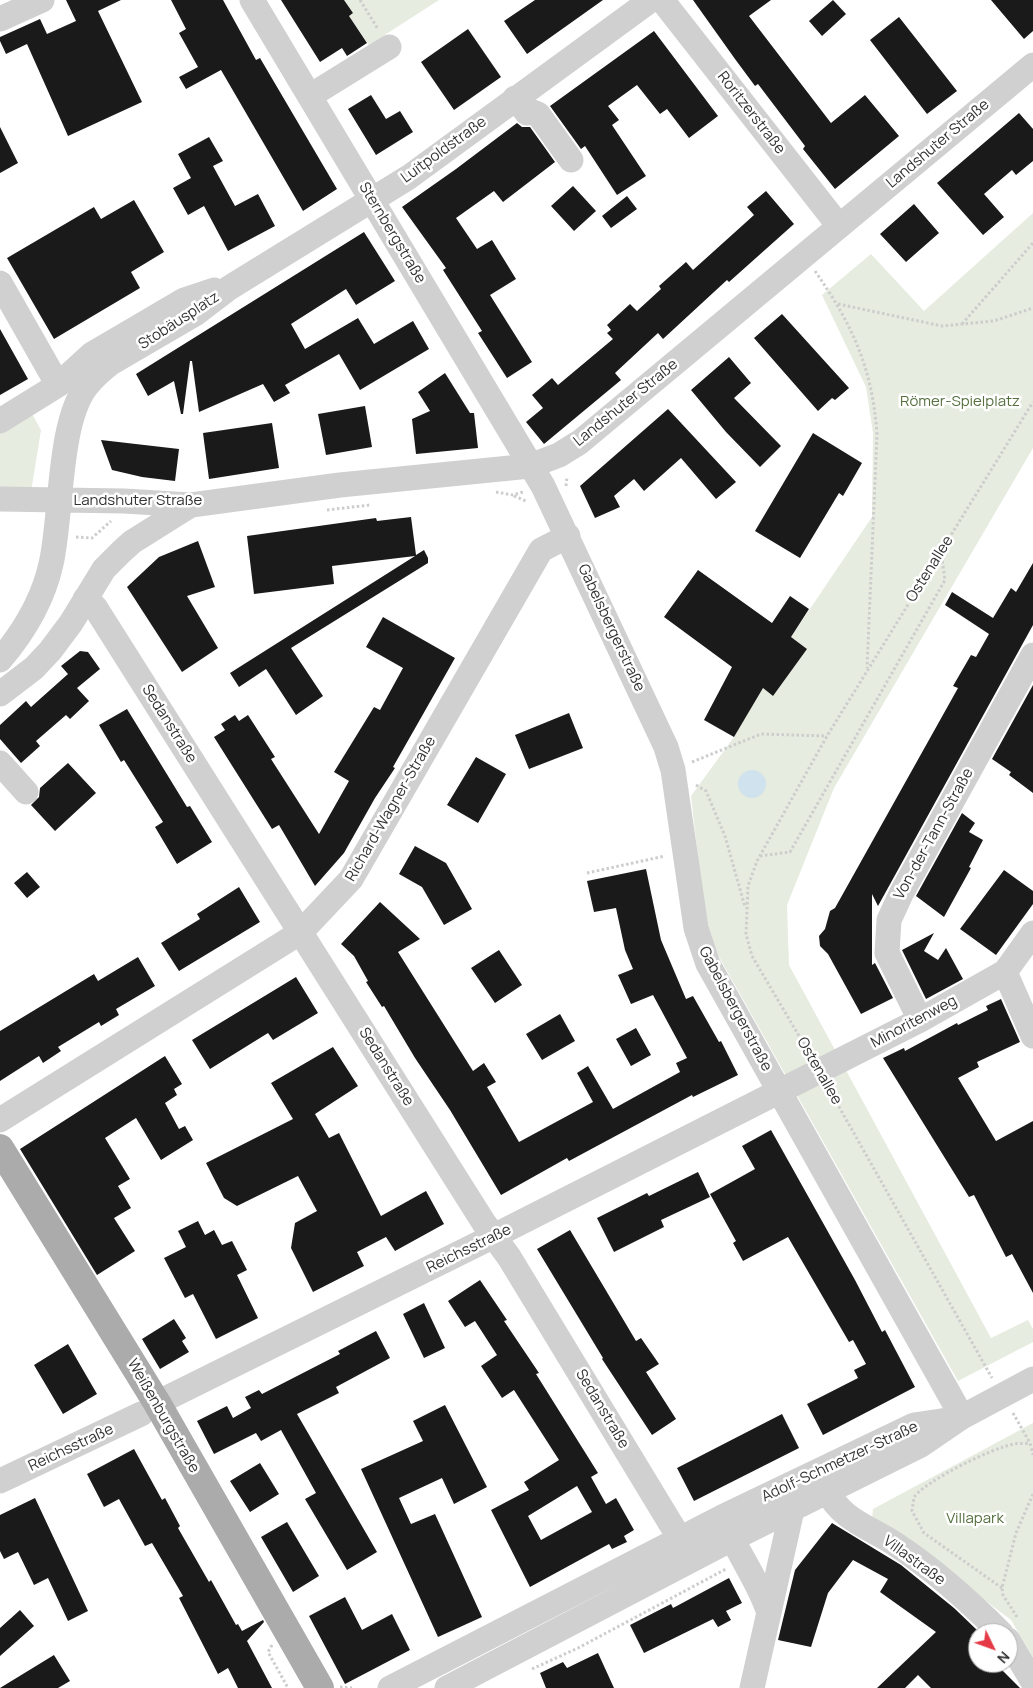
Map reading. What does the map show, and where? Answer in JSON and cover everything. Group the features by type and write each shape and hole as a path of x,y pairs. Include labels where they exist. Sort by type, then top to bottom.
{"main road":[{"name":"Weißenburgstraße","path":"0,1148 149,1408 320,1688"},
{"name":"Weißenburgstraße","path":"0,1180 149,1408 273,1642 300,1688"}],"street":[{"path":"0,19 42,0"},
{"name":"Sternbergstraße","path":"252,0 530,466"},
{"name":"Luitpoldstraße","path":"228,288 409,177 651,0"},
{"name":"Roritzerstraße","path":"662,0 839,226"},
{"path":"310,96 388,47"},
{"name":"Landshuter Straße","path":"0,499 124,501 191,505 340,484 530,466 559,455 580,442 1033,65"},
{"path":"515,98 527,113 534,112 538,114 570,160"},
{"path":"0,283 66,378 68,389 64,405 68,431"},
{"name":"Stobäusplatz","path":"0,420 66,378 92,354 169,308 211,290 228,288"},
{"name":"Stobäusplatz","path":"0,660 18,638 40,597 62,536 60,501 68,431 86,388 111,363 195,314 228,288"},
{"name":"Gabelsbergerstraße","path":"530,466 543,486 568,536 658,726 673,770 696,928 700,945 708,964 962,1417"},
{"path":"0,694 34,668 50,652 104,569 126,546 191,505"},
{"name":"Richard-Wagner-Straße","path":"0,1120 301,932 330,904 351,879 541,550 568,536"},
{"name":"Sedanstraße","path":"85,599 95,607 494,1236 550,1321 680,1539"},
{"name":"Von-der-Tann-Straße","path":"920,1020 888,953 889,920 901,894 1033,654"},
{"path":"0,763 26,792"},
{"name":"Minoritenweg","path":"779,1091 920,1020 1005,972 1033,933"},
{"path":"1005,972 1033,1036"},
{"name":"Reichsstraße","path":"0,1481 494,1236 779,1091"},
{"path":"962,1417 1033,1379"},
{"name":"Adolf-Schmetzer-Straße","path":"390,1688 680,1539 792,1510 921,1445 962,1417"},
{"name":"Adolf-Schmetzer-Straße","path":"447,1688 727,1528 914,1425 962,1417"},
{"name":"Villastraße","path":"828,1491 834,1505 853,1521 896,1545 998,1623"},
{"path":"752,1688 792,1510"},
{"path":"727,1528 745,1565 760,1589 768,1610"},
{"name":"Villastraße","path":"1018,1649 1033,1682"}],"path":[{"path":"360,0 388,47"},
{"path":"962,324 1033,243"},
{"path":"804,255 837,304 866,366 875,407 877,434 867,670"},
{"path":"837,304 942,326 994,321 1033,308"},
{"name":"Ostenallee","path":"1033,402 827,736 760,856 748,886 746,910 746,934 752,956 1030,1443 1033,1455"},
{"path":"319,511 378,504"},
{"path":"62,536 92,538 113,520"},
{"path":"760,856 790,852 945,580 941,551"},
{"path":"673,770 761,734 827,736"},
{"path":"673,770 706,791 725,836 746,910"},
{"path":"587,872 685,852"},
{"path":"1002,1588 924,1533 912,1511 914,1497 932,1482 985,1454 1013,1444 1030,1443"},
{"path":"1008,1623 1002,1588 1016,1533 1033,1494"},
{"path":"273,1642 268,1652 288,1688"}],"green space":[{"path":"344,0 439,0 369,45 349,16 353,13"},
{"name":"Römer-Spielplatz","path":"1033,213 1033,448 834,788 787,905 789,965 991,1338 1028,1320 1033,1329 1033,1342 958,1381 718,955 704,912 691,796 734,737 763,688 773,696 807,649 791,637 872,517 873,433 866,387 822,295 871,254 924,311"},
{"path":"32,414 41,430 31,492 0,490 0,433"},
{"name":"Villapark","path":"1033,1423 1033,1657 1018,1632 1018,1623 1013,1623 888,1527 872,1519 873,1509"}],"water":[{"path":"752,770 762,774 766,784 762,794 752,798 742,794 738,784 742,774"}],"building":[{"path":"66,0 121,0 98,11 142,102 68,136 27,44 6,54 0,41 0,37 40,19 47,34 76,21"},
{"path":"171,0 223,0 256,60 260,58 337,189 303,211 221,70 186,89 179,77 198,67 179,33 186,29"},
{"path":"281,0 344,0 353,13 349,16 367,43 347,56 342,48 320,62"},
{"path":"535,0 603,0 527,54 504,21"},
{"path":"693,0 771,0 749,16 831,123 865,95 899,136 835,189 803,149 805,146 758,84 755,86"},
{"path":"833,0 846,14 822,36 809,21"},
{"path":"991,0 1033,0 1033,31 1024,39"},
{"path":"899,17 957,91 927,114 870,40"},
{"path":"468,29 501,77 454,110 421,62"},
{"path":"654,31 718,116 689,138 667,109 660,114 637,85 608,106 619,120 612,125 646,176 617,195 585,146 581,149 550,106"},
{"path":"371,95 386,119 400,111 413,132 376,155 348,109"},
{"path":"1019,113 1033,129 1033,161 1016,175 1012,170 984,194 1004,217 983,235 937,183"},
{"path":"517,123 522,127 530,127 555,162 503,202 494,191 456,218 477,249 492,240 516,279 490,295 532,362 507,378 478,333 482,331 443,270 446,268 402,207"},
{"path":"0,127 18,163 0,173"},
{"path":"209,137 223,161 213,166 235,206 258,194 275,226 228,251 204,206 188,215 173,188 191,178 178,154"},
{"path":"573,186 596,211 574,231 551,206"},
{"path":"766,191 794,224 729,282 727,280 663,339 658,333 615,373 621,380 544,444 526,422 543,408 532,395 552,378 558,385 613,339 607,333 611,330 607,325 630,304 637,311 661,289 659,286 686,262 693,270 754,215 747,207"},
{"path":"627,196 637,209 611,228 602,216"},
{"path":"134,200 164,252 131,272 140,288 54,339 7,258 94,207 101,219"},
{"path":"914,204 939,233 906,262 880,234"},
{"path":"364,232 395,281 356,305 346,289 291,324 305,349 358,318 374,344 413,321 429,349 360,390 339,354 285,385 290,393 274,402 263,384 199,412 192,361 190,361 183,414 181,414 174,381 148,396 136,374"},
{"path":"782,314 849,388 835,400 832,398 818,411 754,338"},
{"path":"0,329 28,379 0,395"},
{"path":"729,357 751,383 734,398 781,446 760,467 726,432 691,390"},
{"path":"445,373 470,413 474,413 478,448 416,454 412,419 430,411 418,392"},
{"path":"365,406 372,447 326,455 318,414"},
{"path":"668,409 736,482 716,499 681,458 644,491 634,479 614,496 620,507 595,518 580,486"},
{"path":"272,423 279,468 209,479 203,433"},
{"path":"813,433 862,463 843,496 839,493 800,558 755,531"},
{"path":"101,440 179,449 175,481 142,477 112,470"},
{"path":"411,517 416,555 424,550 428,563 291,648 323,696 296,715 266,669 239,687 230,673 415,556 332,566 334,584 254,594 247,536 376,518 377,521"},
{"path":"198,541 215,587 187,596 218,648 182,672 127,587 159,557"},
{"path":"1033,563 1033,625 878,906 872,894 872,965 875,963 893,998 861,1014 828,954 820,946 819,936 825,929 830,911 835,908 958,688 953,686 971,655 976,657 989,634 945,605 952,592 993,618 1011,588 1016,592"},
{"path":"698,570 772,623 790,596 809,609 791,637 807,649 773,696 763,688 734,737 704,720 732,667 664,617"},
{"path":"383,617 455,658 393,767 395,768 375,798 344,853 315,886 279,825 272,829 214,737 225,730 221,724 235,715 239,721 248,715 275,757 271,759 319,834 349,781 334,772 374,707 380,710 403,668 366,647"},
{"path":"80,651 88,652 100,669 77,688 89,701 70,719 66,715 36,741 40,746 21,763 0,739 0,725 26,701 31,707 68,674 61,666"},
{"path":"1033,685 1033,793 1009,775 1011,772 992,759"},
{"path":"127,709 187,807 190,806 212,842 177,864 155,827 163,822 124,760 121,762 99,725"},
{"path":"569,713 583,748 529,769 515,735"},
{"path":"476,757 506,774 478,823 447,805"},
{"path":"68,763 96,793 55,831 31,805 39,797 40,788"},
{"path":"962,813 975,823 969,832 983,840 969,867 971,868 944,917 916,896"},
{"path":"415,846 446,863 472,909 444,925 422,887 399,874"},
{"path":"646,869 661,940 686,999 693,996 719,1042 721,1041 738,1075 693,1097 692,1095 569,1161 567,1158 501,1195 450,1110 415,1058 384,1006 382,1007 366,982 368,981 354,956 341,944 380,902 420,939 398,952 473,1071 484,1063 496,1082 487,1087 519,1142 593,1102 577,1073 588,1066 613,1109 680,1072 676,1063 687,1058 653,995 631,1004 618,975 633,969 625,950 616,908 594,912 587,881"},
{"path":"1004,870 1033,891 1033,904 996,955 960,929"},
{"path":"27,872 40,887 27,898 14,883"},
{"path":"239,887 260,922 179,971 161,943 200,919 197,914"},
{"path":"934,933 924,951 938,960 946,948 963,979 926,999 902,950"},
{"path":"499,950 522,985 495,1003 471,968"},
{"path":"138,957 155,986 116,1009 119,1015 101,1026 99,1022 58,1047 61,1051 43,1063 39,1056 0,1081 0,1031 94,974 98,981"},
{"path":"296,977 318,1013 273,1040 268,1033 210,1069 192,1040"},
{"path":"1001,999 1020,1042 977,1062 979,1067 958,1078 996,1141 1033,1121 1033,1293 1012,1254 1006,1257 974,1195 969,1197 883,1058 904,1048 905,1051 957,1023 958,1025 988,1010 986,1006"},
{"path":"560,1014 575,1041 542,1060 526,1034"},
{"path":"636,1028 651,1055 631,1066 616,1039"},
{"path":"333,1047 358,1086 315,1114 329,1138 339,1133 381,1216 426,1191 444,1224 395,1251 386,1237 357,1252 364,1266 313,1292 291,1248 295,1223 317,1211 298,1176 237,1206 224,1198 206,1163 293,1119 271,1083"},
{"path":"165,1056 182,1084 174,1089 177,1095 165,1103 179,1129 185,1126 193,1140 161,1160 136,1118 105,1138 130,1179 118,1186 131,1208 114,1218 135,1251 97,1275 20,1149"},
{"path":"771,1130 882,1332 885,1330 915,1387 823,1435 807,1404 858,1378 854,1370 866,1364 853,1340 849,1342 788,1237 743,1261 733,1243 736,1241 710,1194 755,1169 742,1146"},
{"path":"698,1172 710,1197 661,1220 664,1227 614,1252 597,1218 647,1193 649,1196"},
{"path":"198,1221 205,1235 214,1230 222,1245 232,1241 247,1270 237,1275 258,1318 216,1339 193,1294 185,1298 164,1258 186,1247 178,1231"},
{"path":"570,1230 636,1341 641,1338 659,1364 646,1372 676,1419 652,1435 602,1359 537,1249"},
{"path":"480,1280 507,1320 504,1321 539,1373 536,1374 598,1473 591,1477 606,1504 616,1498 634,1530 624,1536 627,1542 612,1549 609,1544 530,1587 491,1510 529,1490 524,1482 559,1460 514,1390 502,1398 481,1366 497,1355 475,1321 465,1327 448,1301","holes":["577,1486 592,1512 541,1540 528,1516"]},
{"path":"424,1303 445,1348 424,1358 403,1314"},
{"path":"174,1319 186,1338 182,1341 189,1352 160,1369 142,1339"},
{"path":"376,1331 390,1358 336,1387 339,1393 297,1414 377,1552 347,1570 305,1499 316,1493 281,1430 261,1441 256,1433 214,1454 197,1421 227,1406 233,1418 251,1408 245,1397 259,1390 262,1394 340,1354 338,1351"},
{"path":"68,1344 97,1394 63,1414 34,1365"},
{"path":"445,1405 487,1487 454,1504 442,1478 399,1498 411,1524 435,1514 482,1617 438,1637 361,1469 423,1441 413,1421"},
{"path":"782,1414 799,1448 694,1501 677,1468"},
{"path":"134,1449 162,1500 165,1498 180,1526 178,1528 209,1582 211,1580 236,1625 238,1624 242,1631 263,1620 264,1622 247,1641 272,1688 238,1688 228,1668 218,1674 179,1598 183,1596 152,1543 145,1546 119,1499 104,1507 87,1474"},
{"path":"260,1463 279,1494 250,1512 230,1481"},
{"path":"35,1498 88,1611 68,1621 48,1578 34,1585 18,1552 4,1559 0,1551 0,1515"},
{"path":"287,1522 319,1576 293,1592 261,1537"},
{"path":"832,1523 901,1565 970,1623 968,1623 968,1673 1005,1673 1020,1688 931,1688 918,1675 905,1688 877,1688 936,1632 880,1592 888,1579 853,1560 828,1593 811,1647 778,1640 795,1570"},
{"path":"729,1578 742,1603 726,1611 731,1620 718,1627 713,1619 644,1653 630,1625 671,1604 673,1608"},
{"path":"345,1597 362,1630 392,1614 410,1650 345,1684 309,1616"},
{"path":"20,1610 34,1626 0,1656 0,1628"},
{"path":"598,1653 614,1688 546,1688 540,1673 563,1662 567,1668"},
{"path":"54,1655 70,1681 58,1688 0,1688"}]}
